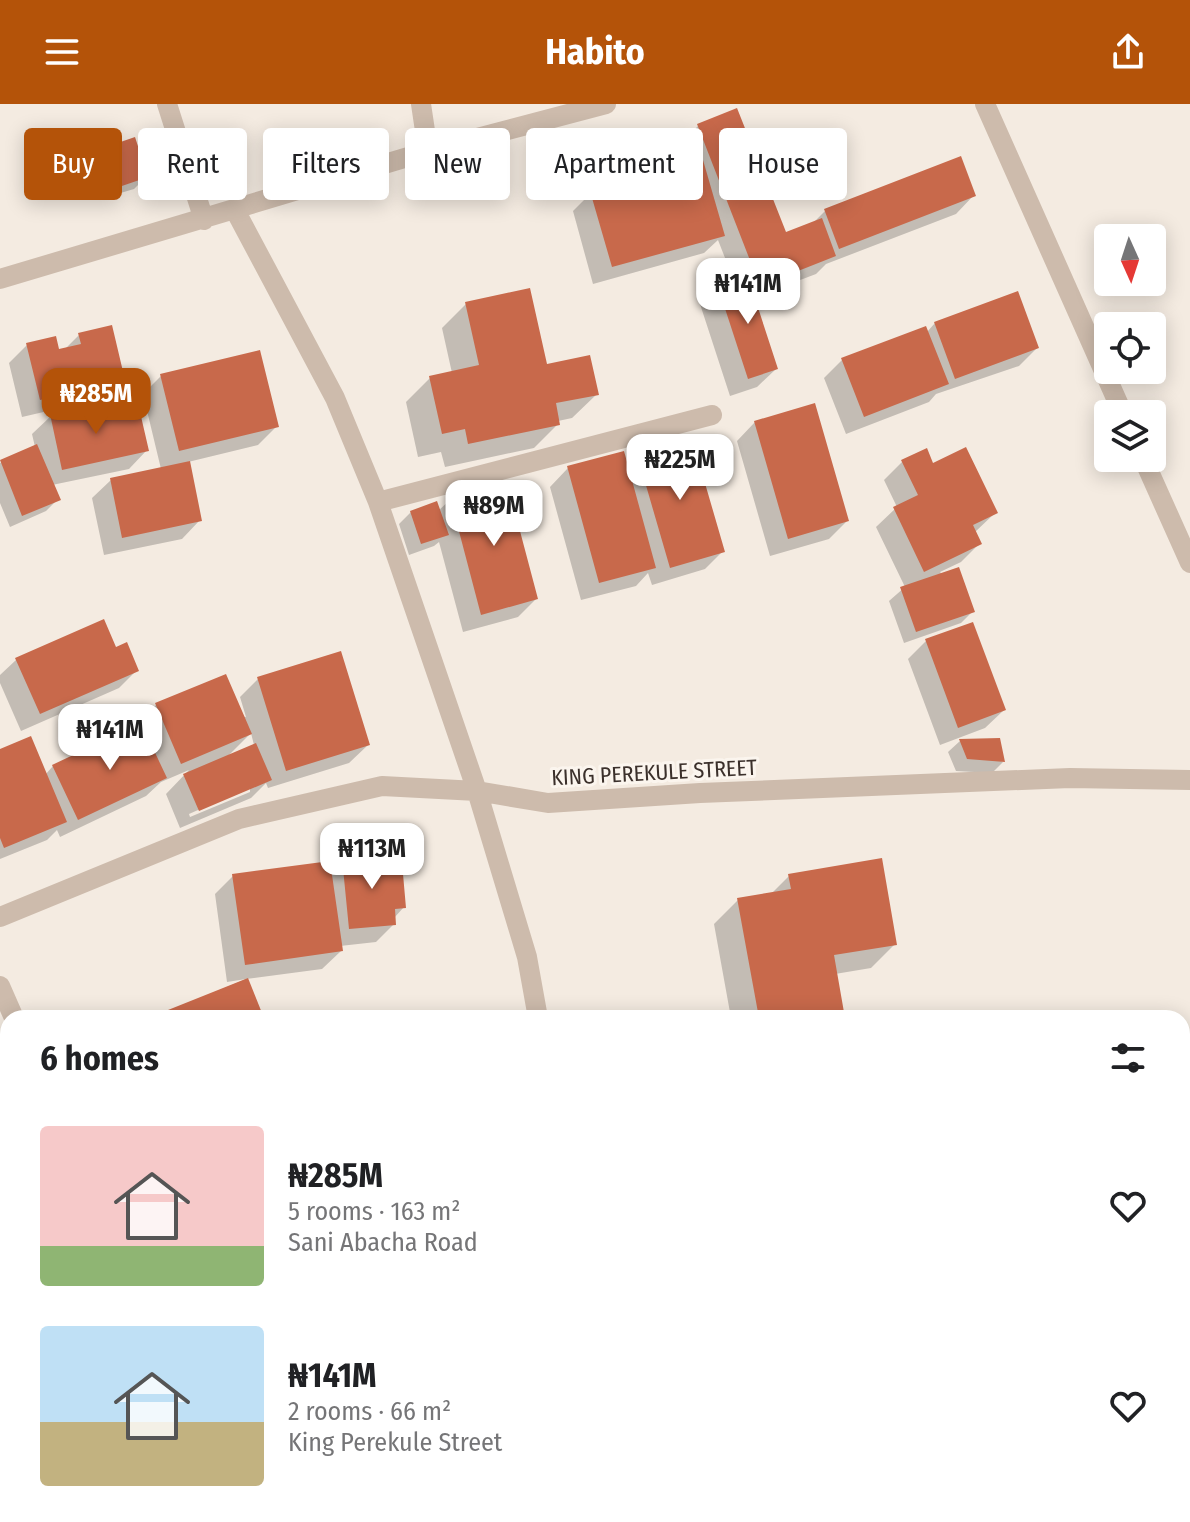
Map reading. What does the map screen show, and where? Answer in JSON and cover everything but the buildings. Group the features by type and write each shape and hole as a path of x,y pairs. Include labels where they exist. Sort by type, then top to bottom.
{"street":[{"path":"167,104 204,220"},
{"path":"421,104 425,128"},
{"path":"510,129 606,104"},
{"path":"985,104 1117,400"},
{"path":"0,279 405,158"},
{"path":"235,210 335,398 378,502 477,791 527,957 537,1010"},
{"path":"378,502 712,415"},
{"path":"1149,472 1190,563"},
{"name":"KING PEREKULE STREET","path":"0,917 239,819 382,786 477,791 548,803 700,793 1070,778 1190,780"},
{"path":"0,986 10,1010"}]}
